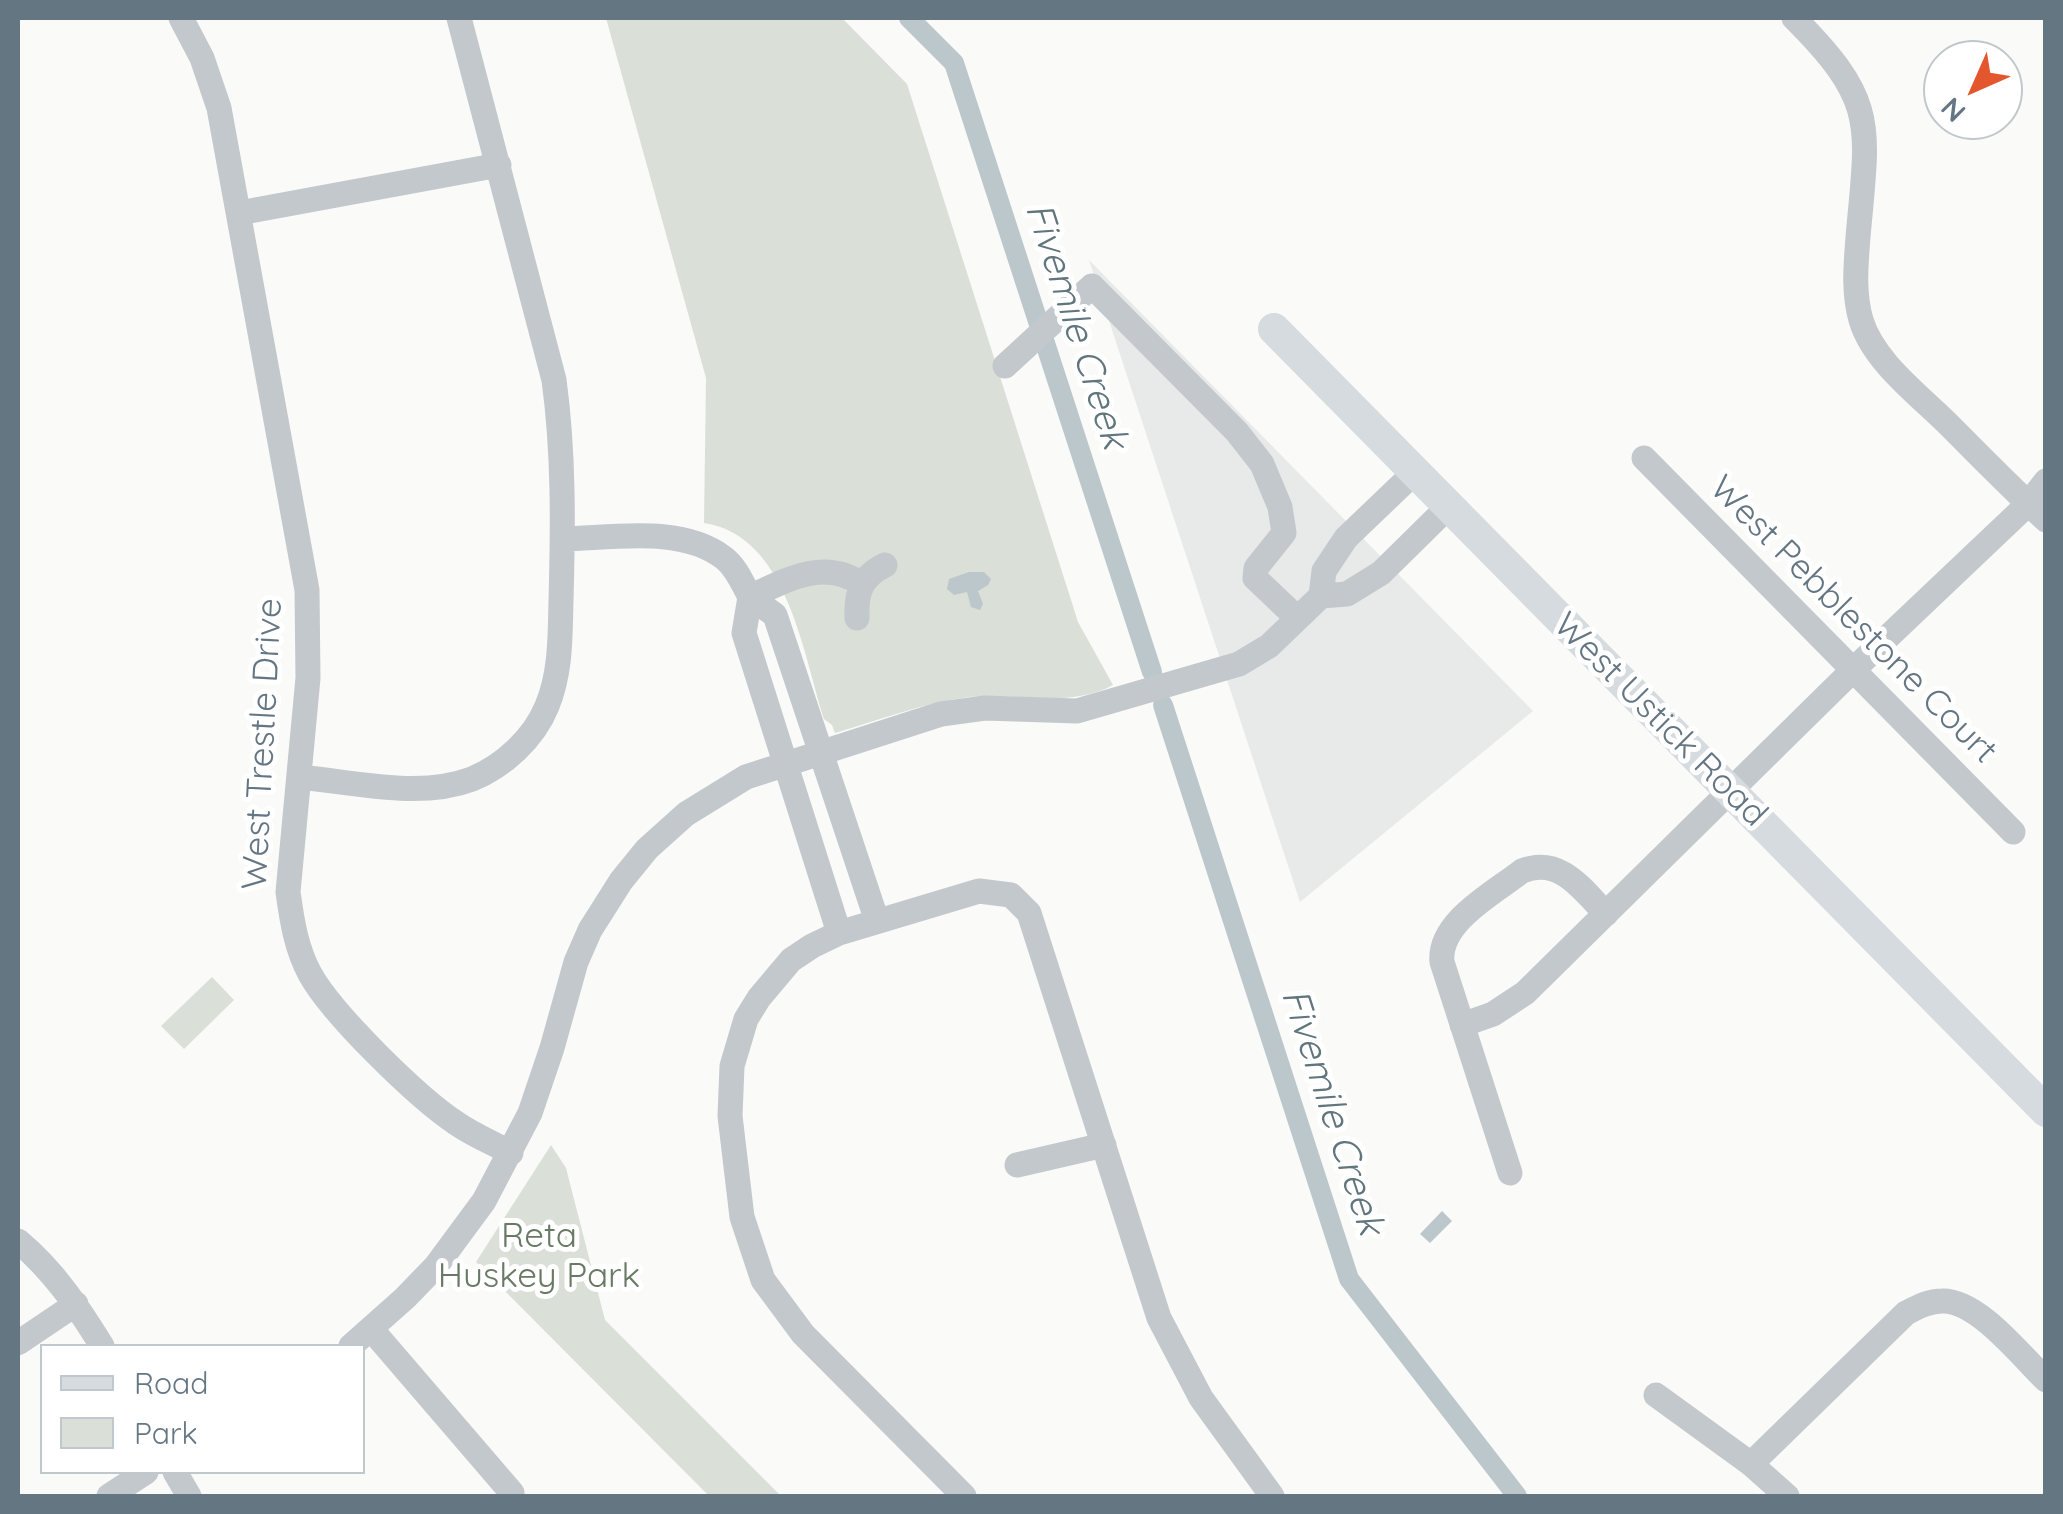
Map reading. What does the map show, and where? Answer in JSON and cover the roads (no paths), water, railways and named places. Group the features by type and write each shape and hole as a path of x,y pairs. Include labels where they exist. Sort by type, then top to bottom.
{"main road":[{"name":"West Ustick Road","path":"1274,329 2046,1112"}],"street":[{"name":"West Trestle Drive","path":"181,18 212,83 307,590 308,678 288,892 292,923 312,977 330,1003 414,1088 456,1124 511,1153"},
{"path":"298,777 408,788 441,787 472,779 514,752 534,730 555,682 563,539 554,380 460,18"},
{"path":"1794,18 1831,55 1855,92 1863,118 1866,144 1854,276 1862,322 1882,356 2037,512"},
{"path":"239,213 499,165"},
{"path":"1006,366 1092,286 1237,432 1262,464 1280,507 1284,533 1256,568 1255,578 1297,618"},
{"name":"West Pebblestone Court","path":"1644,458 2014,832"},
{"path":"354,1344 406,1298 454,1243 511,1153 544,1076 576,962 590,930 620,880 664,833 705,800 746,777 962,710 1054,713 1102,705 1239,664 1269,646 1320,596 1324,571 1346,538 1415,472"},
{"path":"1462,1025 1493,1014 1526,993 1854,670 2037,512 2046,482"},
{"path":"1320,596 1347,594 1381,573 1449,506"},
{"path":"563,539 674,538 724,558 742,579 750,597 776,614 877,921"},
{"path":"857,618 856,599 861,584 871,572 885,565"},
{"path":"750,597 801,575 828,570 850,576 861,584"},
{"path":"750,597 744,632 839,932"},
{"path":"1510,1173 1442,962 1443,942 1457,923 1531,868 1555,868 1566,874 1606,914"},
{"path":"964,1496 788,1317 764,1280 747,1238 729,1092 738,1042 752,1008 774,978 812,946 839,932 979,891 1011,896 1029,913 1151,1297 1201,1398 1272,1496"},
{"path":"1017,1165 1104,1145"},
{"path":"18,1241 36,1256 76,1304 101,1344"},
{"path":"1751,1464 1906,1313 1924,1303 1945,1300 1977,1312 2046,1380"},
{"path":"18,1343 76,1304"},
{"path":"372,1330 512,1494"},
{"path":"1656,1395 1751,1464 1787,1496"},
{"path":"108,1496 143,1474"},
{"path":"176,1474 189,1496"}],"waterway":[{"name":"Fivemile Creek","path":"909,18 954,63 1152,672"},
{"name":"Fivemile Creek","path":"1163,705 1349,1279 1517,1496"}],"park label":[{"name":"Reta Huskey Park","path":"539,1256"}]}
